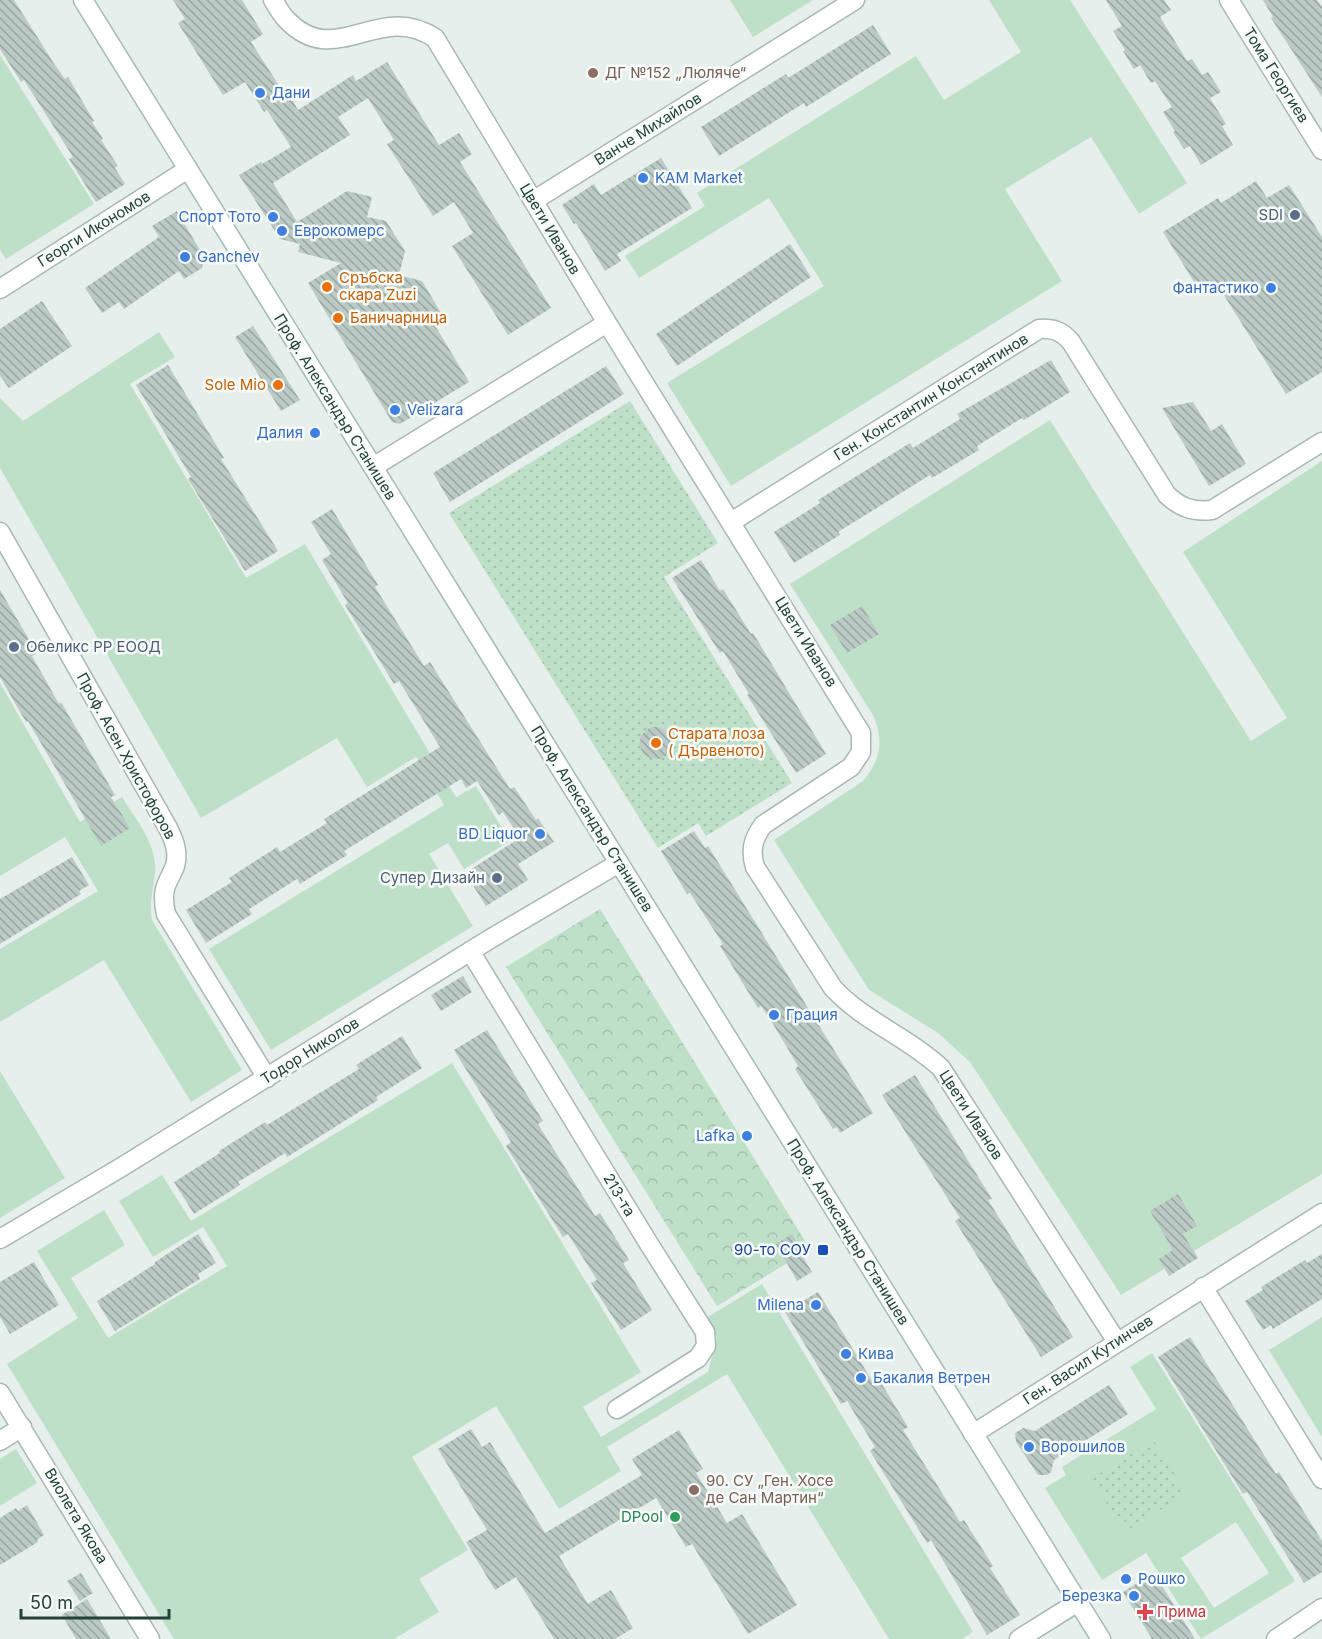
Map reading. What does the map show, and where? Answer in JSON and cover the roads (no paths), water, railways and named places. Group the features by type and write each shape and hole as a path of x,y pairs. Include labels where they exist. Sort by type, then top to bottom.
{"street":[{"name":"Проф. Александър Станишев","path":"83,0 1101,1639"},
{"name":"Цвети Иванов","path":"273,0 286,19 297,28 310,33 324,34 338,31 376,12 393,10 410,15 424,24 435,38 607,323 857,724 863,742 857,760 851,767 763,825 752,845 755,867 839,995 861,1012 924,1052 941,1068 1116,1342"},
{"name":"Ванче Михайлов","path":"533,201 855,0"},
{"name":"Тома Георгиев","path":"1229,0 1322,150"},
{"name":"Георги Икономов","path":"0,289 188,169"},
{"path":"373,467 607,323"},
{"name":"Ген. Константин Константинов","path":"731,522 1039,329 1057,330 1071,342 1167,495 1187,509 1212,510 1322,442"},
{"name":"Проф. Асен Христофоров","path":"0,532 174,840 177,852 175,865 165,889 166,914 267,1078"},
{"name":"Тодор Николов","path":"0,1239 619,863"},
{"name":"213-та","path":"471,951 705,1332 706,1346 698,1358 617,1409"},
{"name":"Ген. Васил Кутинчев","path":"974,1434 1322,1213"},
{"path":"1203,1287 1322,1479"},
{"name":"Виолета Якова","path":"0,1393 150,1639"},
{"path":"0,1441 22,1427"},
{"path":"1019,1639 1078,1602"},
{"path":"1276,1639 1322,1608"}],"place":[{"name":"ДГ №152 „Люляче“","path":"593,73"},
{"name":"Дани","path":"260,93"},
{"name":"KAM Market","path":"643,178"},
{"name":"SDI","path":"1295,215"},
{"name":"Спорт Тото","path":"273,217"},
{"name":"Еврокомерс","path":"282,231"},
{"name":"Ganchev","path":"185,257"},
{"name":"Сръбска скара Zuzi","path":"327,287"},
{"name":"Фантастико","path":"1271,288"},
{"name":"Баничарница","path":"338,318"},
{"name":"Sole Mio","path":"278,385"},
{"name":"Velizara","path":"395,410"},
{"name":"Далия","path":"315,433"},
{"name":"Обеликс РР ЕООД","path":"14,647"},
{"name":"Старата лоза ( Дървеното)","path":"656,743"},
{"name":"BD Liquor","path":"540,834"},
{"name":"Супер Дизайн","path":"497,878"},
{"name":"Грация","path":"774,1015"},
{"name":"Lafka","path":"747,1136"},
{"name":"90-то СОУ","path":"823,1250"},
{"name":"Milena","path":"816,1305"},
{"name":"Кива","path":"846,1354"},
{"name":"Бакалия Ветрен","path":"861,1378"},
{"name":"Ворошилов","path":"1029,1447"},
{"name":"90. СУ „Ген. Хосе де Сан Мартин“","path":"694,1490"},
{"name":"DPool","path":"675,1517"},
{"name":"Рошко","path":"1126,1579"},
{"name":"Березка","path":"1134,1596"},
{"name":"Прима","path":"1145,1612"}]}
